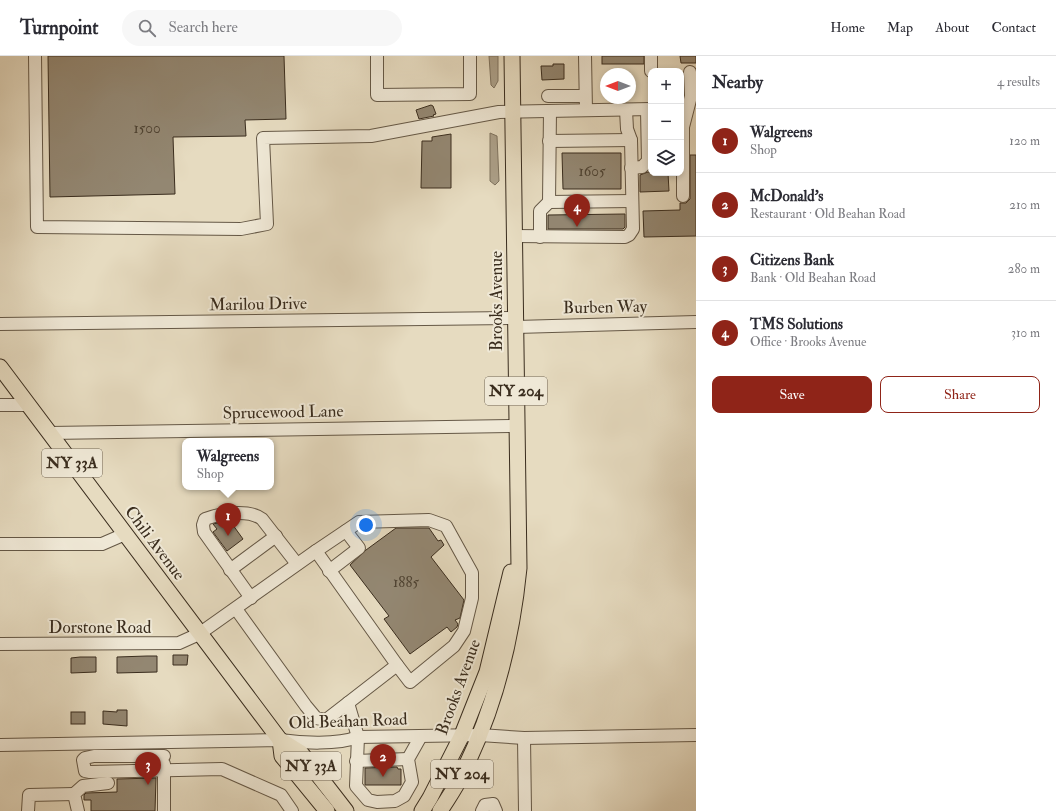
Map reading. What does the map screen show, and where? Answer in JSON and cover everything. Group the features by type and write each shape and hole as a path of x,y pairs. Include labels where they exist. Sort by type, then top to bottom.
{"main road":[{"name":"Brooks Avenue","path":"440,811 463,773 480,735 503,666 515,608 519,568 512,56"},
{"name":"Chili Avenue","path":"0,367 280,740 300,753 346,811"},
{"name":"Brooks Avenue","path":"422,811 462,735 490,664 518,545"},
{"name":"Chili Avenue","path":"280,740 282,756 327,811"}],"street":[{"path":"35,56 37,227 241,229 267,224 263,138 371,136 406,129 422,128 487,114 513,112 648,109"},
{"path":"377,56 377,95 470,94 470,56"},
{"path":"585,56 586,110"},
{"path":"651,56 651,68"},
{"path":"683,196 683,127 691,96 690,72"},
{"path":"548,96 585,96"},
{"path":"515,236 625,237 630,234 633,229 631,140 627,129 626,110"},
{"path":"549,202 550,111"},
{"path":"549,141 631,140"},
{"path":"631,168 642,167 648,161 648,140"},
{"path":"540,237 540,211 549,202 632,201"},
{"name":"Burben Way","path":"516,322 696,322"},
{"name":"Marilou Drive","path":"0,324 516,322"},
{"path":"0,405 28,405"},
{"name":"Sprucewood Lane","path":"49,433 516,426"},
{"path":"251,598 204,532 203,525 205,519 224,514 256,514 276,536 297,564"},
{"name":"Dorstone Road","path":"0,644 179,643 199,634 236,609 297,564 358,522 429,520 446,526 472,573 472,598 464,631 454,646 410,682 397,665"},
{"path":"329,570 359,548 346,531"},
{"path":"0,544 102,544 125,534"},
{"path":"230,570 276,536"},
{"path":"236,609 306,706 316,718 326,720 397,665 316,551"},
{"path":"348,702 358,737 356,786 368,800 377,802 395,801 404,796 412,782 408,759 421,736"},
{"name":"Old Beahan Road","path":"0,745 280,740 299,742 349,741 358,737 462,735 524,738 696,735"},
{"path":"524,738 525,811"},
{"path":"164,811 163,771 166,743"},
{"path":"164,756 94,756 83,760 86,772 222,769 281,795 292,811"},
{"path":"356,761 408,759"},
{"path":"28,811 28,795 74,794 83,786 108,783"},
{"path":"73,811 78,811 74,794"},
{"path":"482,811 485,806 493,804 496,811"}],"shaded area":[{"path":"489,56 498,56 498,81 494,88 491,85"},
{"path":"490,133 497,136 499,181 495,185 490,181"}],"building":[{"path":"48,56 284,56 286,119 245,120 246,136 173,137 175,194 50,197"},
{"path":"602,56 644,56 644,64 602,64"},
{"path":"680,56 696,56 696,63 681,63"},
{"path":"553,64 564,64 564,79 542,80 541,66 553,66"},
{"path":"431,105 433,106 436,114 433,115 434,116 419,119 416,110"},
{"path":"451,134 451,188 421,188 422,141 432,141 432,137"},
{"path":"562,153 621,153 621,189 563,189"},
{"path":"690,155 696,155 696,236 644,237 643,211 680,210 680,203 686,203 690,199"},
{"path":"648,172 648,176 668,176 669,191 640,192 640,175"},
{"path":"625,214 625,227 623,229 548,229 548,215"},
{"path":"230,521 243,539 227,551 213,532 217,529 213,524 222,522 223,524"},
{"path":"396,528 429,528 438,541 441,540 444,545 431,557 464,600 460,618 455,620 458,624 457,627 451,632 447,627 410,654 384,619 389,616 350,565 366,550"},
{"path":"173,655 188,655 187,665 173,665"},
{"path":"157,656 157,672 117,673 117,657"},
{"path":"96,657 96,672 71,673 71,658"},
{"path":"117,710 127,710 127,726 103,724 103,711 117,712"},
{"path":"71,712 85,712 85,724 71,724"},
{"path":"397,767 398,769 401,769 401,785 365,785 365,768"},
{"path":"156,778 155,811 91,811 91,800 84,800 84,795 86,793 117,792 117,779"}],"place":[{"name":"TMS Solutions","path":"577,227"},
{"name":"Walgreens","path":"228,536"},
{"name":"McDonald's","path":"383,777"},
{"name":"Citizens Bank","path":"148,785"}]}
